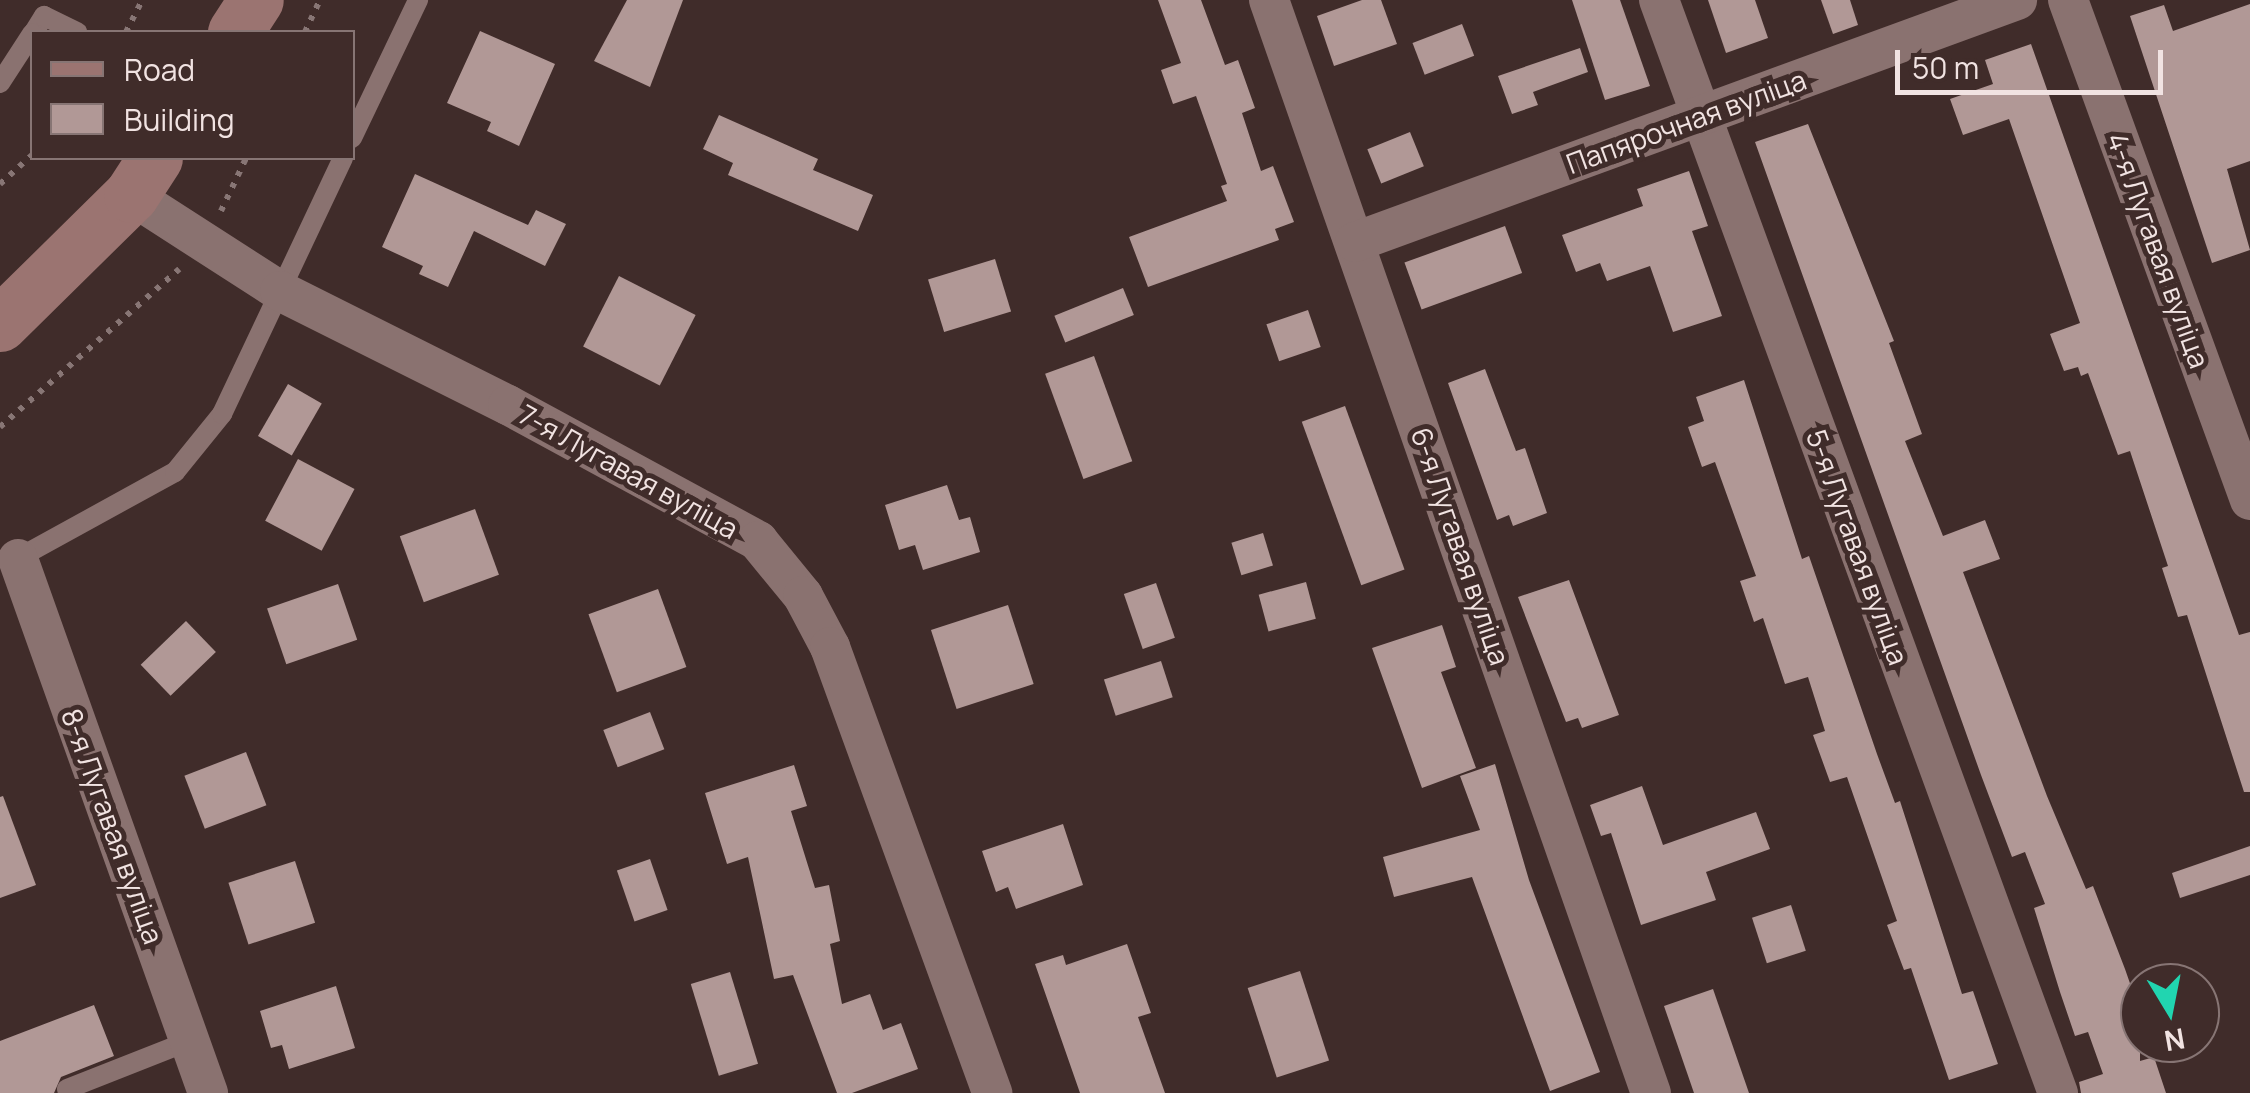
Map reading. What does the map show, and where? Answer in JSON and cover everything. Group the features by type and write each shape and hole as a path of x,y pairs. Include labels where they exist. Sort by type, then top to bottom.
{"street":[{"path":"236,30 256,0"},
{"name":"6-я Лугавая вуліца","path":"1269,0 1652,1093"},
{"name":"5-я Лугавая вуліца","path":"1659,0 2058,1093"},
{"name":"Папярочная вуліца","path":"1355,242 2016,0"},
{"name":"4-я Лугавая вуліца","path":"2068,0 2250,500"},
{"path":"0,324 143,176"},
{"name":"7-я Лугавая вуліца","path":"143,176 280,292 508,404 758,542 803,596 830,647 992,1093"},
{"name":"8-я Лугавая вуліца","path":"9,563 208,1093"}],"lane":[{"path":"355,132 418,0"},
{"path":"40,21 70,30"},
{"path":"0,83 30,36"},
{"path":"9,563 175,472 222,414 343,160"},
{"path":"67,1088 189,1041"}],"path":[{"path":"127,30 142,0"},
{"path":"306,30 320,0"},
{"path":"0,184 30,157"},
{"path":"218,217 245,160"},
{"path":"0,427 182,266"}],"building":[{"path":"627,0 683,0 650,87 594,61"},
{"path":"1158,0 1201,0 1225,65 1238,60 1255,108 1242,113 1261,171 1273,166 1294,222 1275,229 1279,240 1148,287 1129,237 1227,201 1221,186 1227,184 1196,96 1173,104 1161,70 1181,63"},
{"path":"1362,0 1381,0 1397,44 1334,66 1317,16"},
{"path":"1572,0 1620,0 1650,86 1605,100"},
{"path":"1708,0 1755,0 1768,38 1726,53"},
{"path":"1821,0 1850,0 1858,25 1833,34"},
{"path":"2250,4 2250,161 2227,169 2250,250 2212,263 2130,16 2164,5 2173,31"},
{"path":"1462,24 1474,56 1425,75 1413,43"},
{"path":"480,31 555,64 519,146 487,131 491,122 447,103"},
{"path":"2031,44 2239,635 2250,632 2250,792 2244,792 2187,615 2178,617 2162,568 2168,566 2130,451 2118,455 2088,373 2081,376 2078,367 2064,371 2050,334 2080,323 2009,119 1963,135 1950,99 1993,84 1985,60"},
{"path":"1580,48 1588,72 1533,92 1538,105 1512,114 1498,76"},
{"path":"719,115 818,159 813,170 873,195 858,231 728,175 733,163 703,149"},
{"path":"1808,124 1894,341 1889,343 1922,434 1905,441 1943,536 1985,520 2000,559 1963,572 2047,796 2086,889 2093,886 2123,963 2120,1063 2156,1063 2166,1093 2081,1093 2079,1082 2103,1074 2088,1032 2075,1036 2034,908 2045,904 2025,852 2012,857 1755,142"},
{"path":"1410,132 1424,166 1381,184 1367,149"},
{"path":"1689,171 1708,226 1692,231 1722,316 1673,332 1650,266 1607,281 1600,263 1576,272 1562,235 1643,206 1637,189"},
{"path":"415,174 528,225 536,210 566,224 545,266 474,231 448,287 419,274 423,266 382,247"},
{"path":"1505,226 1522,273 1422,310 1404,263"},
{"path":"995,259 1011,312 944,332 928,279"},
{"path":"619,276 696,315 660,385 583,346"},
{"path":"1123,288 1134,315 1065,343 1054,316"},
{"path":"1308,310 1321,347 1279,361 1266,324"},
{"path":"1094,356 1132,461 1083,479 1045,374"},
{"path":"1485,369 1516,451 1525,448 1547,513 1513,526 1509,515 1497,520 1448,383"},
{"path":"1744,380 1802,559 1809,556 1895,803 1900,801 1962,994 1973,991 1998,1064 1949,1080 1911,968 1904,970 1887,925 1897,921 1847,777 1830,782 1813,735 1825,731 1808,677 1785,684 1763,618 1754,622 1740,581 1756,576 1715,462 1702,467 1688,427 1704,421 1696,397"},
{"path":"288,384 322,404 292,455 258,436"},
{"path":"1345,406 1405,570 1361,585 1302,422"},
{"path":"298,459 355,489 322,551 265,521"},
{"path":"947,485 959,520 970,517 980,552 923,570 915,545 899,550 885,505"},
{"path":"475,509 499,575 424,602 400,536"},
{"path":"1263,533 1273,566 1241,575 1231,543"},
{"path":"1569,580 1619,715 1582,728 1578,718 1566,722 1518,597"},
{"path":"1306,582 1316,619 1269,631 1259,595"},
{"path":"1156,583 1175,638 1143,649 1124,594"},
{"path":"338,584 357,640 286,664 267,608"},
{"path":"658,589 686,667 617,692 588,614"},
{"path":"1008,605 1034,684 957,709 931,630"},
{"path":"186,621 216,652 171,696 141,665"},
{"path":"1442,625 1456,667 1441,672 1476,768 1422,788 1372,648"},
{"path":"1161,661 1173,697 1116,716 1104,680"},
{"path":"650,712 664,749 618,767 603,730"},
{"path":"246,752 266,805 205,829 184,776"},
{"path":"1495,764 1529,880 1600,1072 1550,1091 1472,877 1394,897 1383,857 1480,830 1460,776"},
{"path":"794,765 807,806 791,811 815,888 829,885 840,941 830,944 842,1004 870,994 883,1030 901,1023 918,1069 852,1093 837,1093 793,975 774,979 748,857 727,864 705,793"},
{"path":"1642,786 1663,845 1756,812 1770,849 1706,872 1716,900 1641,925 1611,833 1601,836 1590,805"},
{"path":"3,796 36,885 0,898 0,797"},
{"path":"1063,824 1083,885 1016,909 1008,887 996,892 982,851"},
{"path":"2250,846 2250,875 2180,898 2172,873"},
{"path":"650,859 668,910 634,921 617,870"},
{"path":"295,861 315,923 249,944 228,883"},
{"path":"1791,905 1806,951 1767,963 1752,918"},
{"path":"1127,944 1151,1013 1138,1017 1165,1093 1080,1093 1035,964 1063,955 1066,965"},
{"path":"1300,971 1329,1060 1277,1077 1248,988"},
{"path":"730,972 758,1064 719,1076 691,984"},
{"path":"336,986 355,1048 289,1069 282,1045 271,1048 260,1011"},
{"path":"1713,989 1749,1093 1694,1093 1664,1006"},
{"path":"94,1005 114,1056 61,1077 54,1093 0,1093 0,1041"}]}
